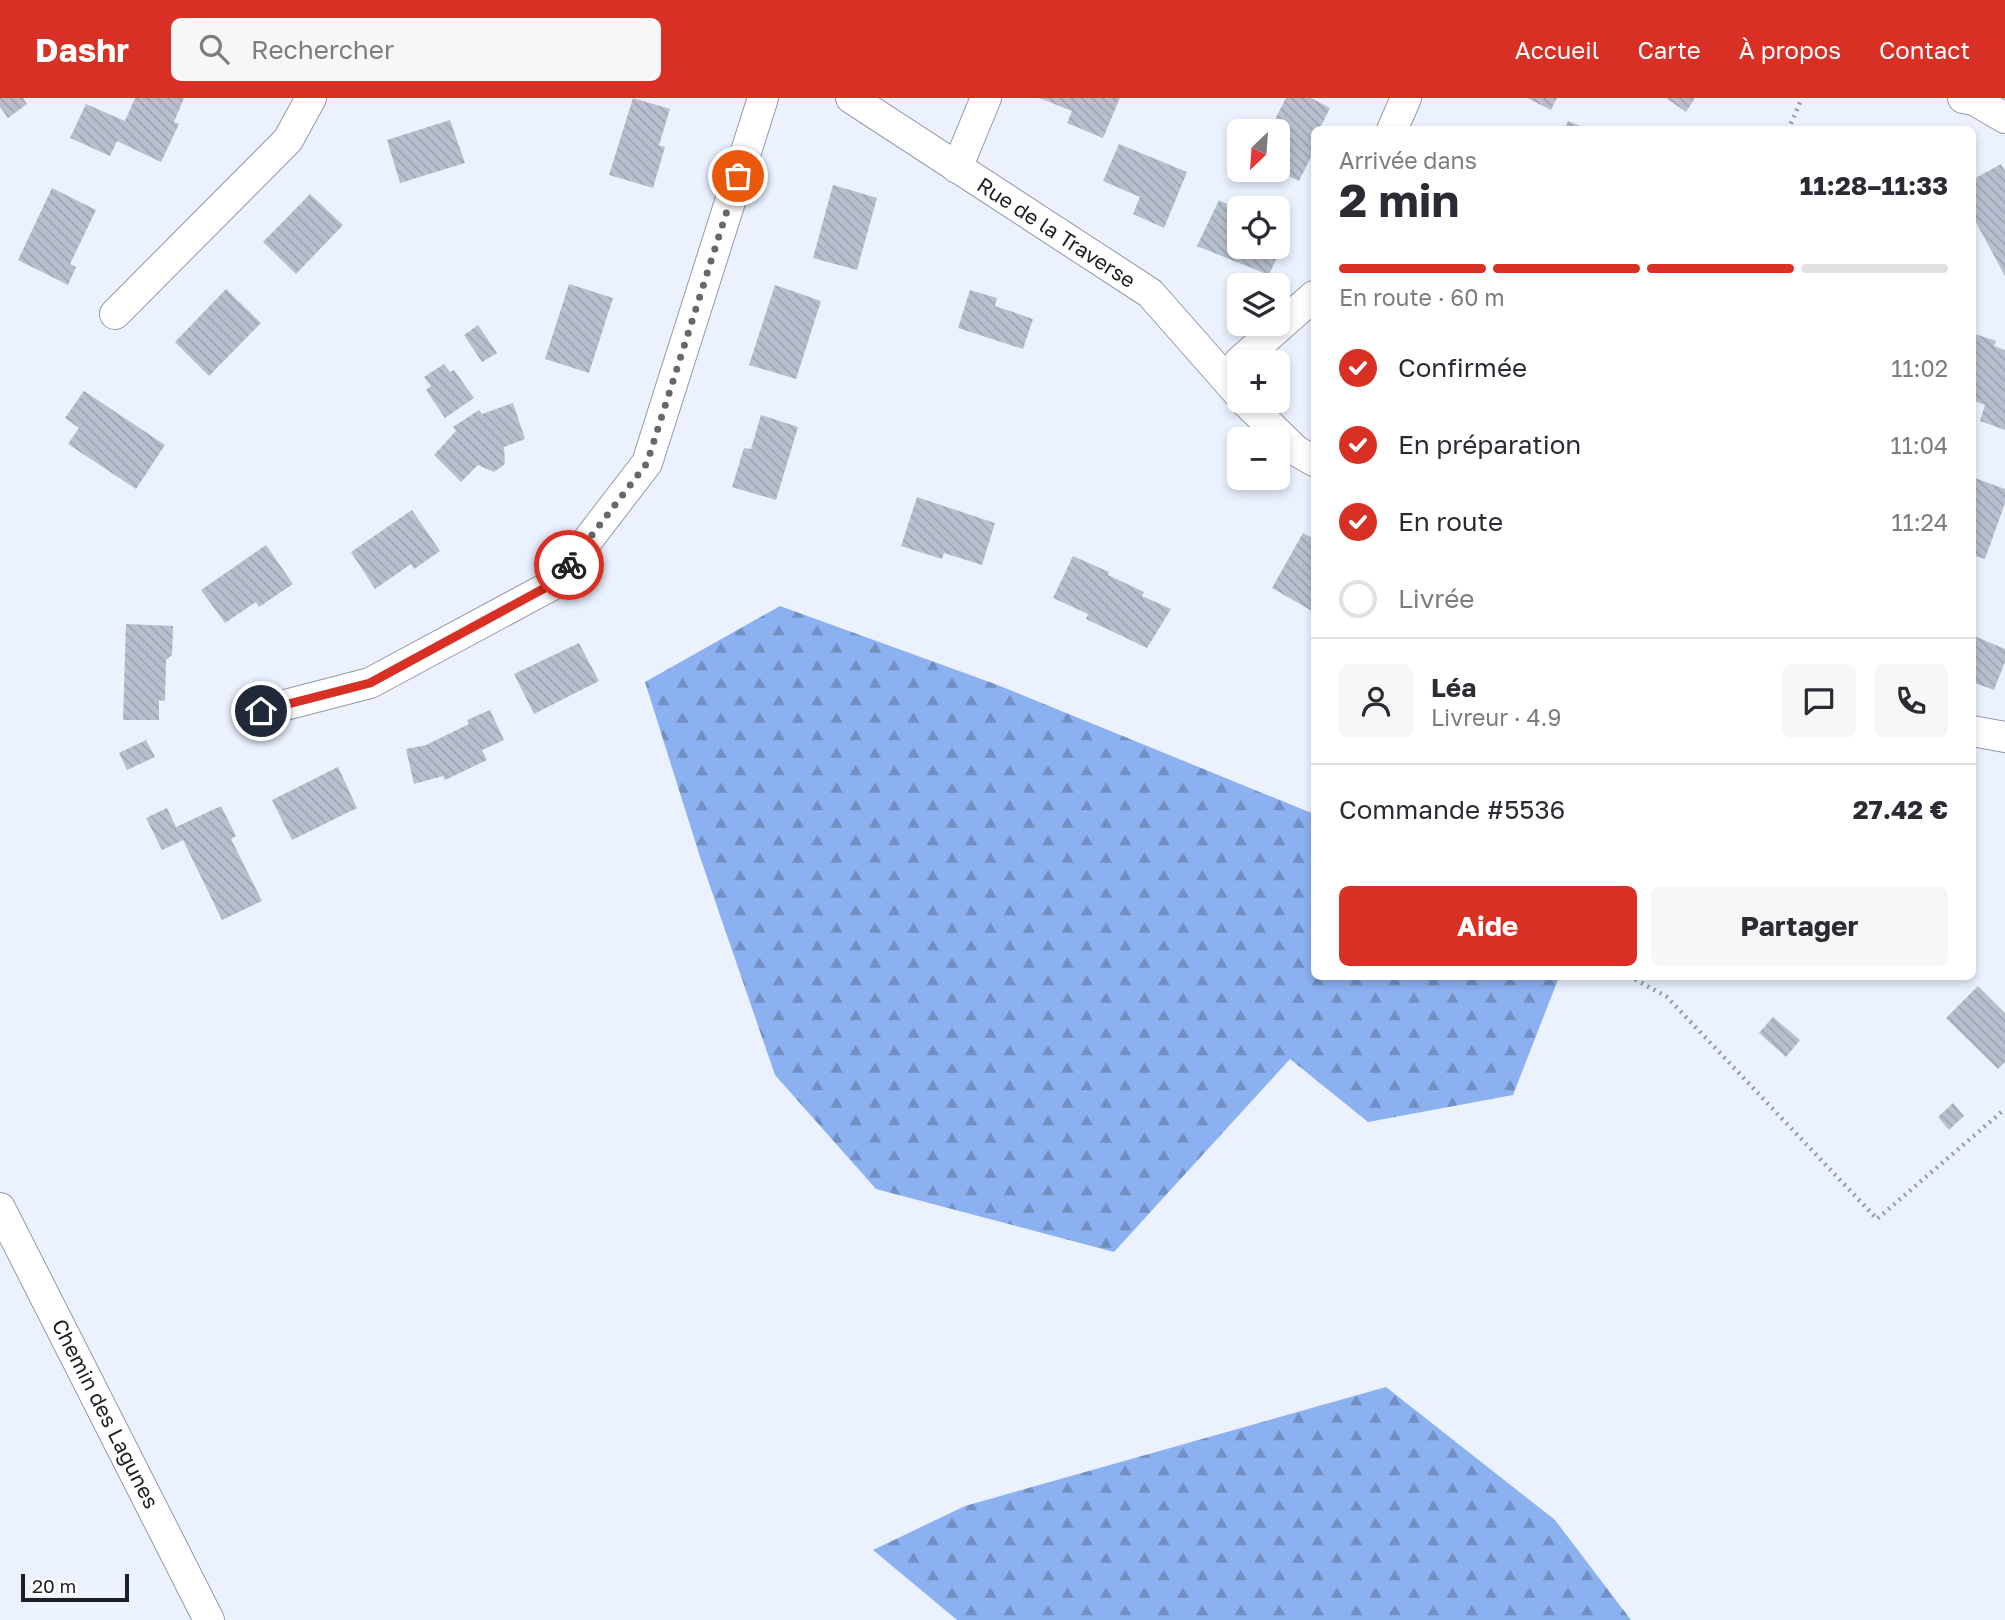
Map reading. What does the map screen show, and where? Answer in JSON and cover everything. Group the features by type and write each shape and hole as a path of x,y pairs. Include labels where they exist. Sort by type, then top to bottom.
{"street":[{"path":"115,314 288,140 311,98"},
{"path":"261,711 370,683 554,583 647,463 763,98"},
{"name":"Rue de la Traverse","path":"851,98 1150,293 1227,366"},
{"path":"957,168 986,98"},
{"path":"1394,126 1406,98"},
{"path":"1963,98 1974,100 2005,118"},
{"path":"1259,350 1311,299"},
{"path":"1257,413 1295,450 1311,459"},
{"path":"1976,732 2005,737"},
{"name":"Chemin des Lagunes","path":"0,1208 209,1620"}],"path":[{"path":"1790,126 1802,98"},
{"path":"1636,980 1667,998 1877,1219 2005,1109"}],"green space":[{"path":"780,606 995,684 1311,813 1311,980 1558,980 1513,1095 1368,1122 1290,1059 1114,1252 876,1189 775,1075 701,860 645,682"},
{"path":"1386,1387 1555,1520 1631,1620 957,1620 873,1550 965,1506"}],"building":[{"path":"0,98 23,98 27,104 8,118 0,107"},
{"path":"135,98 184,98 174,122 179,124 161,162 117,141 110,156 70,138 86,104 125,121"},
{"path":"633,98 670,109 659,145 665,147 653,188 609,175"},
{"path":"1039,98 1120,98 1103,138 1067,123 1072,111"},
{"path":"1286,98 1311,98 1330,108 1321,126 1311,126 1311,157 1299,181 1290,177 1290,119 1275,119"},
{"path":"1527,98 1557,98 1551,110"},
{"path":"1666,98 1695,98 1686,112"},
{"path":"450,120 465,163 400,183 387,140"},
{"path":"1568,121 1580,126 1566,126"},
{"path":"1119,144 1187,172 1164,228 1133,214 1140,197 1103,181"},
{"path":"2001,164 2005,171 2005,276 1976,222 1976,178"},
{"path":"833,185 877,198 857,270 813,258"},
{"path":"52,188 96,210 70,264 76,267 68,285 18,260"},
{"path":"310,194 343,225 296,274 263,242"},
{"path":"1219,200 1227,204 1227,258 1197,246"},
{"path":"1229,259 1276,259 1270,273"},
{"path":"569,284 613,298 589,373 545,359"},
{"path":"775,285 821,301 796,379 749,365"},
{"path":"226,289 261,323 209,376 175,342"},
{"path":"970,290 997,298 995,306 1033,319 1023,349 958,328"},
{"path":"478,325 497,353 482,362 464,335"},
{"path":"1976,334 1996,341 1994,346 2005,350 2005,430 1980,421 1985,405 1976,402"},
{"path":"444,364 450,372 454,370 474,398 445,418 426,390 431,386 424,377"},
{"path":"84,391 165,445 136,489 68,444 79,428 65,418"},
{"path":"513,403 525,439 504,447 505,464 494,472 478,465 461,482 434,455 456,431 453,427 479,410 482,414"},
{"path":"761,415 798,427 776,500 732,487 744,448 751,449"},
{"path":"1976,478 2005,489 2005,503 1985,559 1976,556"},
{"path":"917,497 995,523 982,565 944,553 942,559 901,546"},
{"path":"412,510 440,551 414,569 411,564 375,589 351,552"},
{"path":"1303,533 1311,537 1311,610 1272,588"},
{"path":"266,545 293,584 259,607 256,602 225,623 201,590"},
{"path":"1073,556 1109,572 1108,575 1144,592 1142,596 1171,609 1147,648 1086,619 1088,614 1053,598"},
{"path":"126,624 173,626 172,655 166,660 165,701 159,700 159,720 123,720"},
{"path":"1976,637 2005,649 2005,662 1994,690 1976,683"},
{"path":"579,643 599,681 534,714 514,674"},
{"path":"490,710 504,740 482,750 487,760 445,780 443,776 414,784 406,749 426,745 469,724 467,720"},
{"path":"146,740 155,757 127,770 119,753"},
{"path":"338,767 357,808 292,840 272,800"},
{"path":"221,806 236,836 231,839 262,901 222,920 183,840 162,850 146,818 167,808 176,827"},
{"path":"1978,986 2005,1013 2005,1062 1998,1069 1946,1018"},
{"path":"1773,1017 1800,1040 1786,1057 1759,1033"},
{"path":"1953,1103 1964,1116 1949,1130 1938,1117"}],"way so far":[{"path":"569,565 647,463 738,176"}],"route":[{"path":"261,711 370,683 554,583 569,565"}]}
